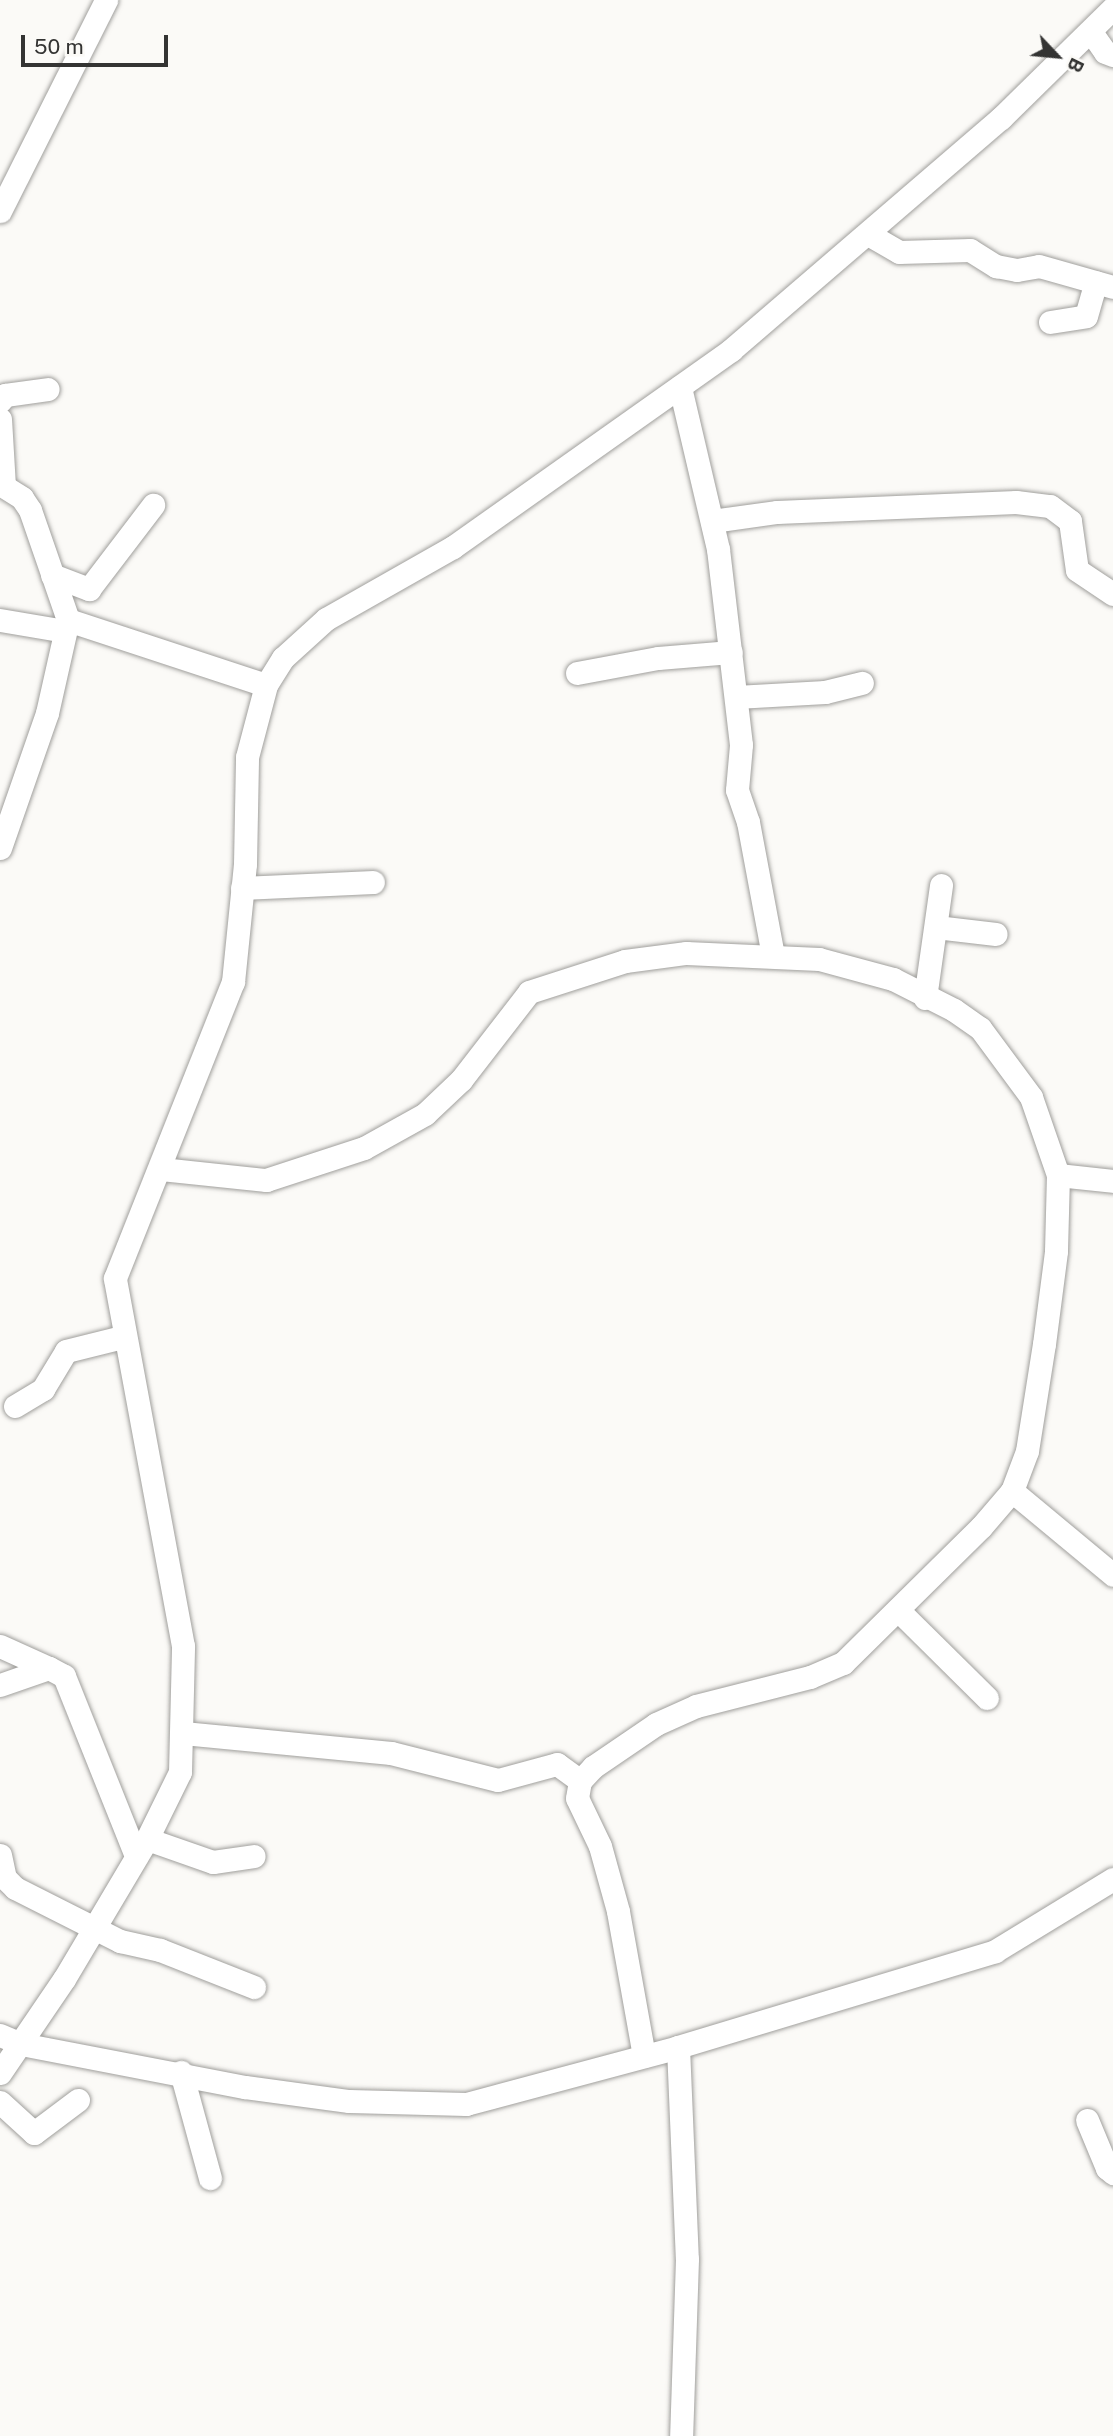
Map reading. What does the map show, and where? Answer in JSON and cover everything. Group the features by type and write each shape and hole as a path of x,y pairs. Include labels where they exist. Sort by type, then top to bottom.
{"street":[{"path":"0,211 106,0"},
{"path":"0,2073 95,1925 141,1848 180,1772 183,1646 160,1509 122,1336 115,1278 227,1005 242,888 247,757 265,685 283,658 326,619 453,547 680,387 868,234 1091,32 1113,8"},
{"path":"1091,32 1105,52 1113,55"},
{"path":"868,234 899,251 970,250 996,266 1017,270 1039,266 1104,284 1086,316 1050,322"},
{"path":"680,387 712,521 741,745 737,790 748,822 772,956"},
{"path":"0,401 5,395 48,389"},
{"path":"0,419 2,485 30,510 67,626 47,713 0,848"},
{"path":"712,521 777,512 1016,502 1050,506 1070,521 1077,570 1112,593"},
{"path":"52,575 89,589 153,505"},
{"path":"0,620 67,626 265,685"},
{"path":"577,673 659,658 731,652"},
{"path":"736,698 825,692 862,683"},
{"path":"242,888 373,882"},
{"path":"925,998 941,885"},
{"path":"936,928 996,934"},
{"path":"161,1169 266,1181 300,1172 364,1148 425,1114 461,1080 529,992 625,961 687,953 819,959 893,979 980,1028 1031,1097 1058,1175 1056,1251 1027,1451 1012,1491 898,1610 831,1670 696,1706 656,1724 593,1767 580,1781 576,1798 600,1846 618,1912 644,2056"},
{"path":"1058,1175 1113,1181"},
{"path":"15,1406 40,1393 66,1351 122,1336"},
{"path":"1012,1491 1111,1577"},
{"path":"898,1610 987,1698"},
{"path":"0,1646 64,1676 141,1848"},
{"path":"0,1685 49,1668"},
{"path":"183,1733 391,1753 498,1780 557,1764 580,1781"},
{"path":"141,1848 214,1862 254,1856"},
{"path":"0,1855 5,1878 15,1888 95,1925 120,1941 160,1950 254,1987"},
{"path":"0,2035 21,2044 181,2072 245,2087 349,2101 466,2104 678,2047 995,1951 1113,1879"},
{"path":"678,2047 687,2259 681,2436"},
{"path":"181,2072 211,2178"},
{"path":"0,2102 34,2133 78,2099"},
{"path":"1087,2120 1107,2168 1113,2173"}]}
